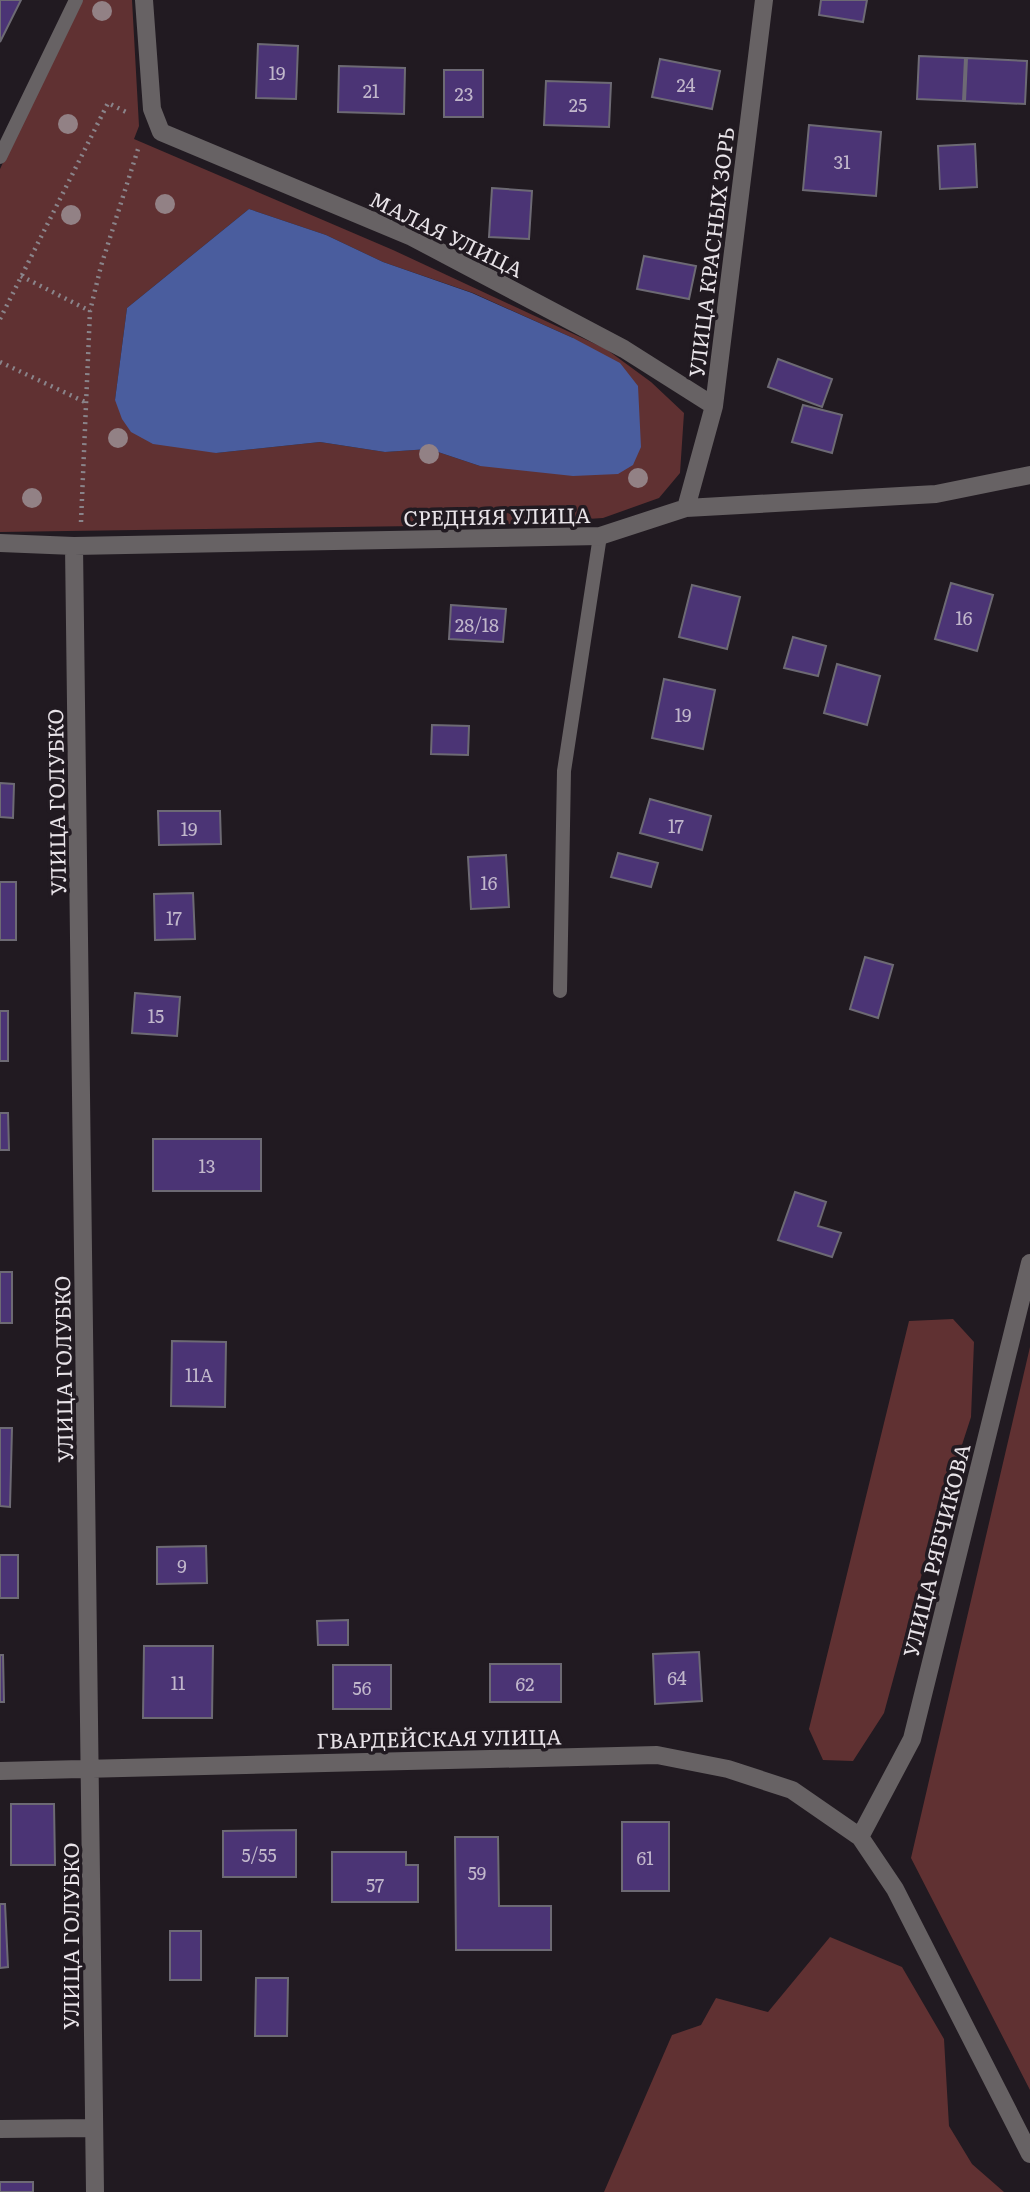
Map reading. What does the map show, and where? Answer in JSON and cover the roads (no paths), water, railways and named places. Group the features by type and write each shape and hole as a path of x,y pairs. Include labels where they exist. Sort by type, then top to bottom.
{"street":[{"name":"МАЛАЯ УЛИЦА","path":"144,0 151,121 161,132 412,237 624,349 713,406"},
{"name":"УЛИЦА КРАСНЫХ ЗОРЬ","path":"686,508 713,406 764,0"},
{"name":"СРЕДНЯЯ УЛИЦА","path":"0,543 74,546 600,536 686,508 936,494 1030,475"},
{"name":"УЛИЦА ГОЛУБКО","path":"74,546 92,2128 95,2192"},
{"name":"УЛИЦА РЯБЧИКОВА","path":"860,1838 912,1739 1030,1263"},
{"name":"ГВАРДЕЙСКАЯ УЛИЦА","path":"0,1771 657,1755 728,1769 792,1790 860,1838"},
{"path":"860,1838 895,1889 1030,2154"},
{"path":"0,2129 92,2128"}],"lane":[{"path":"0,157 76,0"},
{"path":"560,991 564,771 600,536"}],"water":[{"path":"249,209 326,235 383,262 472,293 573,338 620,363 638,386 641,447 633,465 618,474 573,476 480,466 429,449 385,452 320,442 216,453 153,444 131,432 122,419 115,400 127,308"}]}
